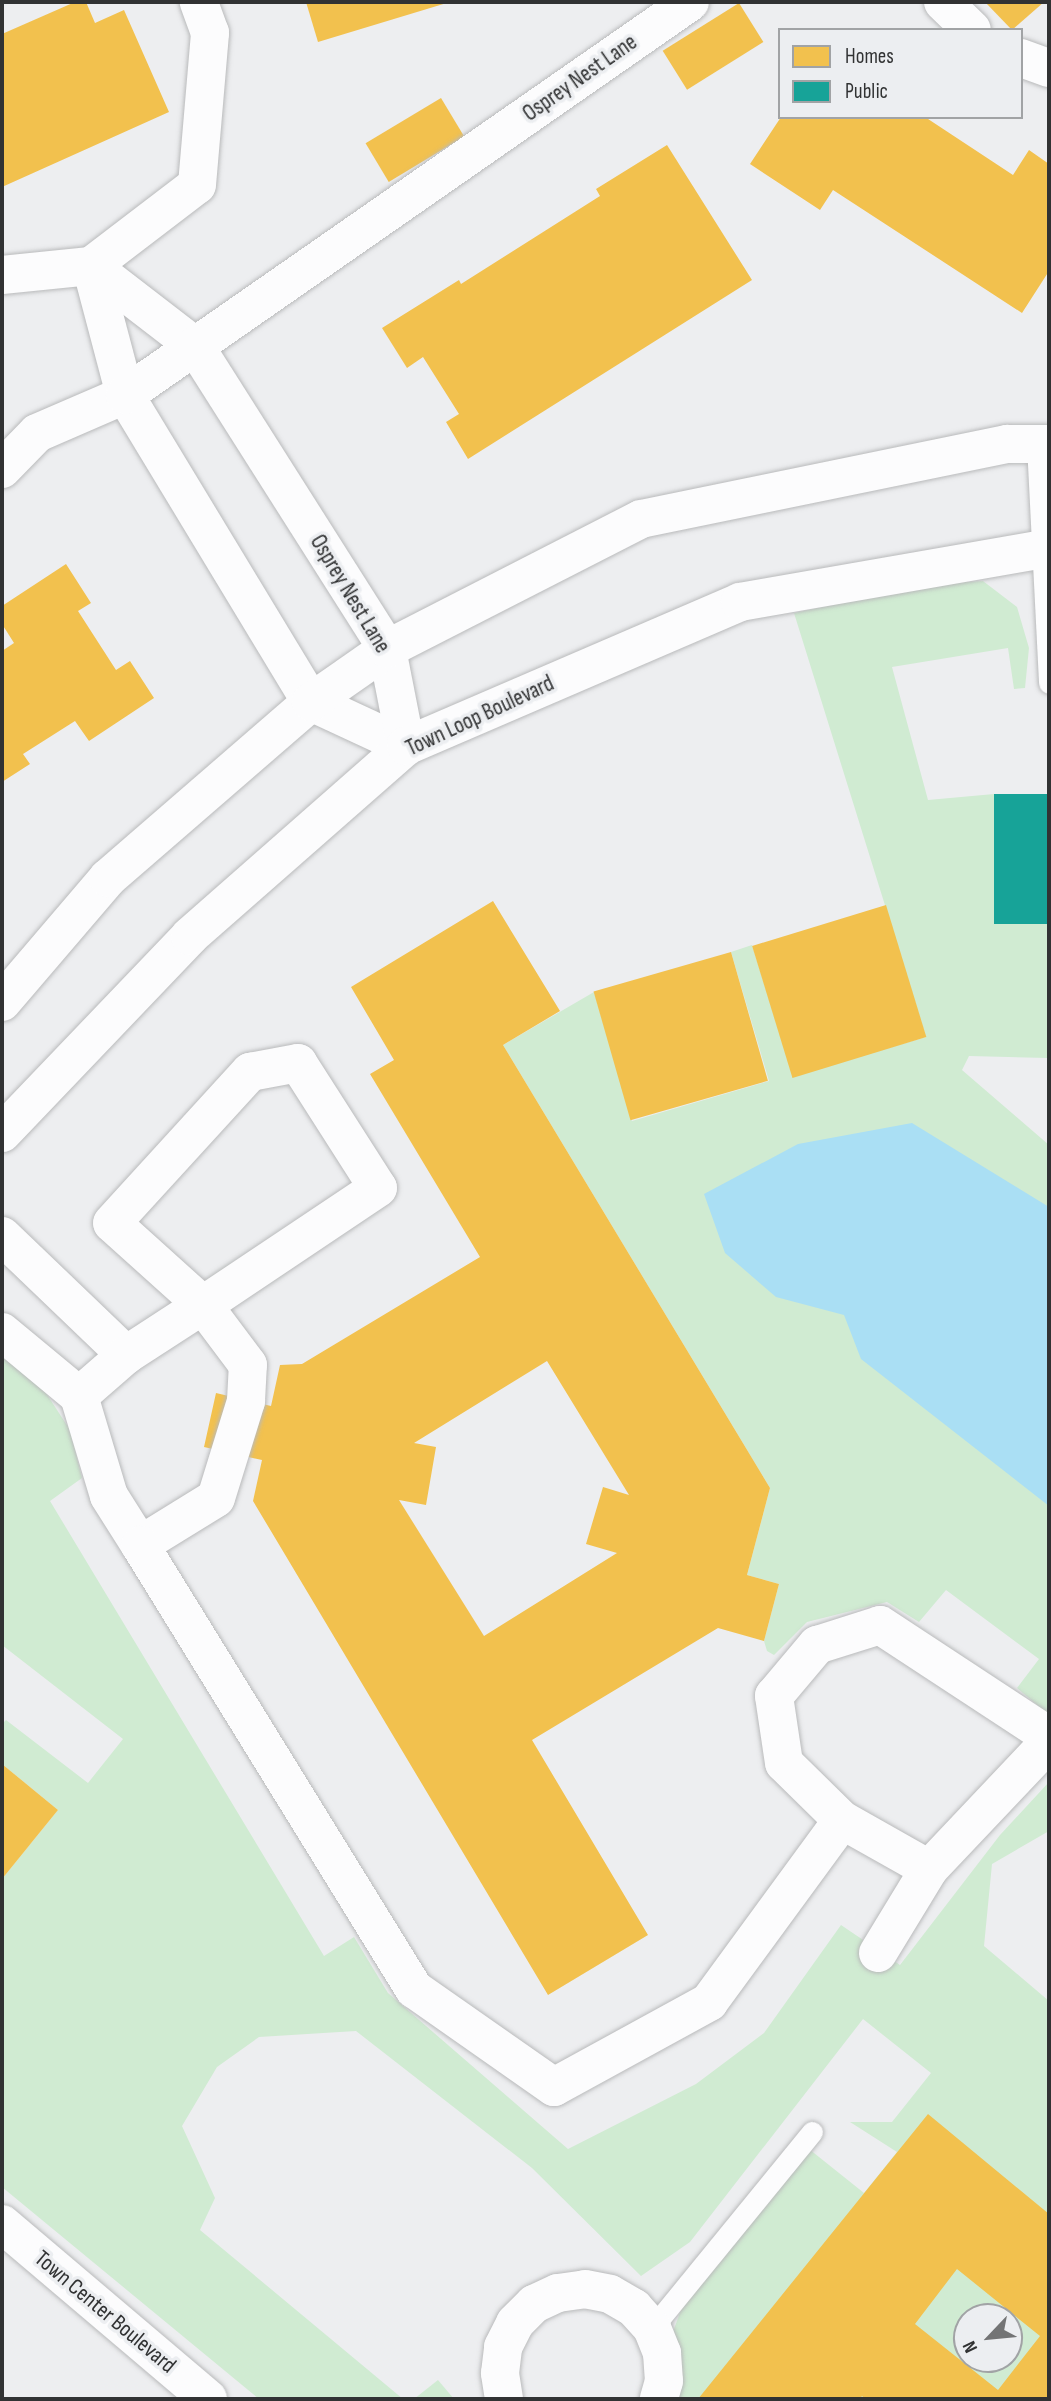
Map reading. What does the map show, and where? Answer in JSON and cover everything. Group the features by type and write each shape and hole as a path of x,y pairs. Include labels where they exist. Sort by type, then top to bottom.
{"street":[{"path":"2,275 92,266 197,185 210,33 199,2"},
{"name":"Osprey Nest Lane","path":"2,469 37,433 125,395 690,2"},
{"path":"943,2 970,28"},
{"path":"1023,59 1049,68"},
{"path":"92,266 125,395 310,702 406,746"},
{"name":"Osprey Nest Lane","path":"92,266 195,346 387,649 406,746"},
{"path":"2,1002 108,878 310,702 387,649 641,519 1007,444 1043,444"},
{"name":"Town Loop Boulevard","path":"2,1133 190,936 406,746 740,602 1045,549"},
{"path":"79,1396 126,1354 203,1304 378,1188 298,1063 250,1072 112,1223 203,1304 248,1365 246,1401 216,1498 140,1545"},
{"path":"2,1236 126,1354"},
{"path":"2,1332 79,1396 108,1496 414,1989 554,2087 709,2002 842,1820"},
{"path":"929,1869 842,1820 784,1763 774,1696 817,1645 880,1625 1049,1736"},
{"path":"878,1953 929,1869 1049,1742"},
{"name":"Town Center Boulevard","path":"2,2224 208,2399"},
{"path":"504,2399 500,2373 503,2347 515,2323 534,2305 558,2293 584,2289 610,2294 634,2308 652,2328 662,2353 664,2381 659,2399"}],"lane":[{"path":"1043,444 1049,683"},
{"path":"652,2328 812,2132"}],"green space":[{"path":"983,581 1017,607 1029,648 1025,688 1014,689 1008,648 892,667 928,800 994,794 995,924 1048,924 1048,1058 969,1056 962,1070 1049,1145 1048,1714 1017,1688 1039,1659 946,1590 919,1622 887,1602 807,1622 774,1655 767,1651 764,1641 779,1584 747,1575 770,1488 503,1045 594,992 632,1121 769,1081 731,952 752,945 793,1076 926,1037 794,613 932,584"},
{"path":"2,1350 35,1376 70,1430 82,1478 50,1501 324,1956 354,1937 388,1993 568,2149 696,2084 764,2033 841,1925 900,1965 1000,1835 1049,1782 1049,1831 992,1864 984,1946 1049,2001 1049,2399 672,2399 674,2329 682,2307 809,2149 864,2193 897,2152 850,2122 892,2122 931,2073 863,2019 690,2242 641,2276 532,2168 356,2031 259,2037 217,2067 182,2126 215,2198 200,2230 403,2399 259,2399 2,2187 2,1879 58,1810 2,1764 2,1724 6,1720 88,1783 123,1739 2,1645"},
{"path":"438,2380 454,2399 414,2399"}],"water":[{"path":"912,1123 1049,1207 1049,1506 861,1359 844,1315 776,1297 725,1253 704,1194 798,1144"}],"building: Homes":[{"path":"75,2 86,2 95,23 124,10 169,112 2,187 2,34"},
{"path":"306,2 450,2 318,42"},
{"path":"985,2 1044,2 1014,28 1010,28"},
{"path":"739,3 763,42 687,90 663,51"},
{"path":"441,98 464,137 389,182 366,143"},
{"path":"780,119 928,119 1013,175 1029,150 1049,164 1049,271 1022,313 833,190 820,210 750,164"},
{"path":"667,145 752,280 468,459 446,422 459,414 423,357 407,368 382,328 459,280 461,284 600,196 596,189"},
{"path":"66,564 91,603 78,611 116,670 130,661 154,698 89,741 75,721 23,754 30,764 2,782 2,651 14,643 2,624 2,606"},
{"path":"493,901 560,1011 503,1045 770,1488 747,1575 779,1584 764,1641 718,1628 532,1740 648,1935 548,1995 253,1501 262,1460 204,1447 216,1393 271,1406 280,1365 302,1364 480,1257 370,1074 394,1060 351,987","holes":["547,1361 629,1495 603,1487 586,1544 617,1553 484,1636 399,1500 426,1505 436,1447 414,1443"]},
{"path":"886,905 926,1037 792,1078 752,946"},
{"path":"731,952 768,1081 630,1120 594,991"},
{"path":"2,1764 58,1810 2,1879"},
{"path":"928,2114 1049,2214 1049,2399 865,2399 862,2396 860,2399 698,2399"}],"building: Public":[{"path":"994,794 1049,794 1049,924 994,924"}]}
